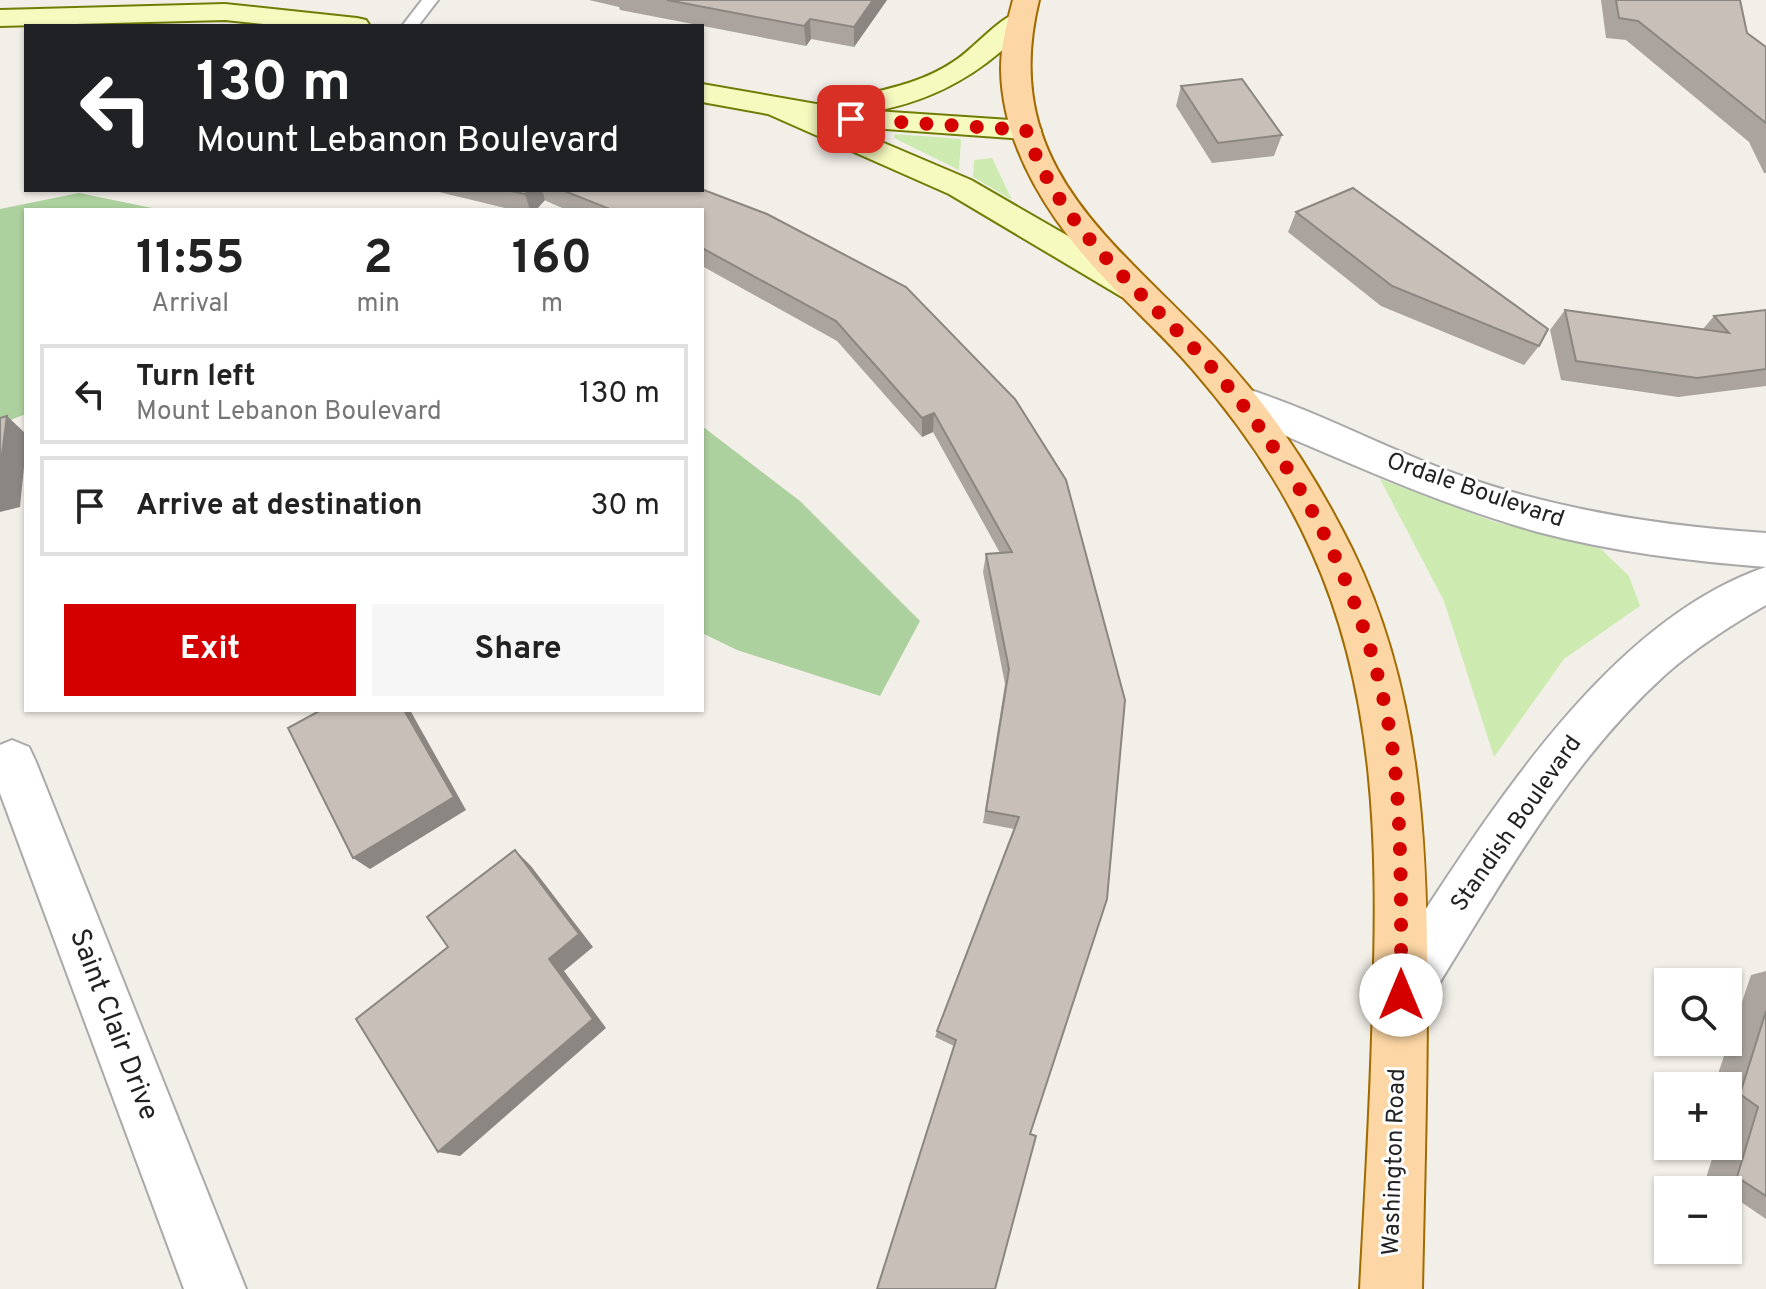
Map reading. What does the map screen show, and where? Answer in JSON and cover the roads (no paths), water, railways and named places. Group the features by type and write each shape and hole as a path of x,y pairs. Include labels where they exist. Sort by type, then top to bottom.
{"main road":[{"name":"Washington Road","path":"1022,10 1015,76 1026,130 1050,184 1071,217 1134,289 1241,401 1277,452 1309,506 1340,569 1365,634 1384,700 1396,777 1400,868 1401,995 1391,1289"}],"street":[{"path":"0,18 225,6 344,24"},
{"path":"779,109 854,106 921,91 970,66 990,51 1022,10"},
{"path":"704,93 779,109 876,121 1026,130"},
{"path":"779,109 879,149 960,187 1134,289"},
{"name":"Ordale Boulevard","path":"1241,401 1441,484 1508,507 1646,539 1766,550"},
{"name":"Standish Boulevard","path":"1401,995 1553,765 1598,711 1645,664 1695,625 1766,584"},
{"name":"Saint Clair Drive","path":"12,762 215,1289"}],"lane":[{"path":"412,24 430,0"}]}
